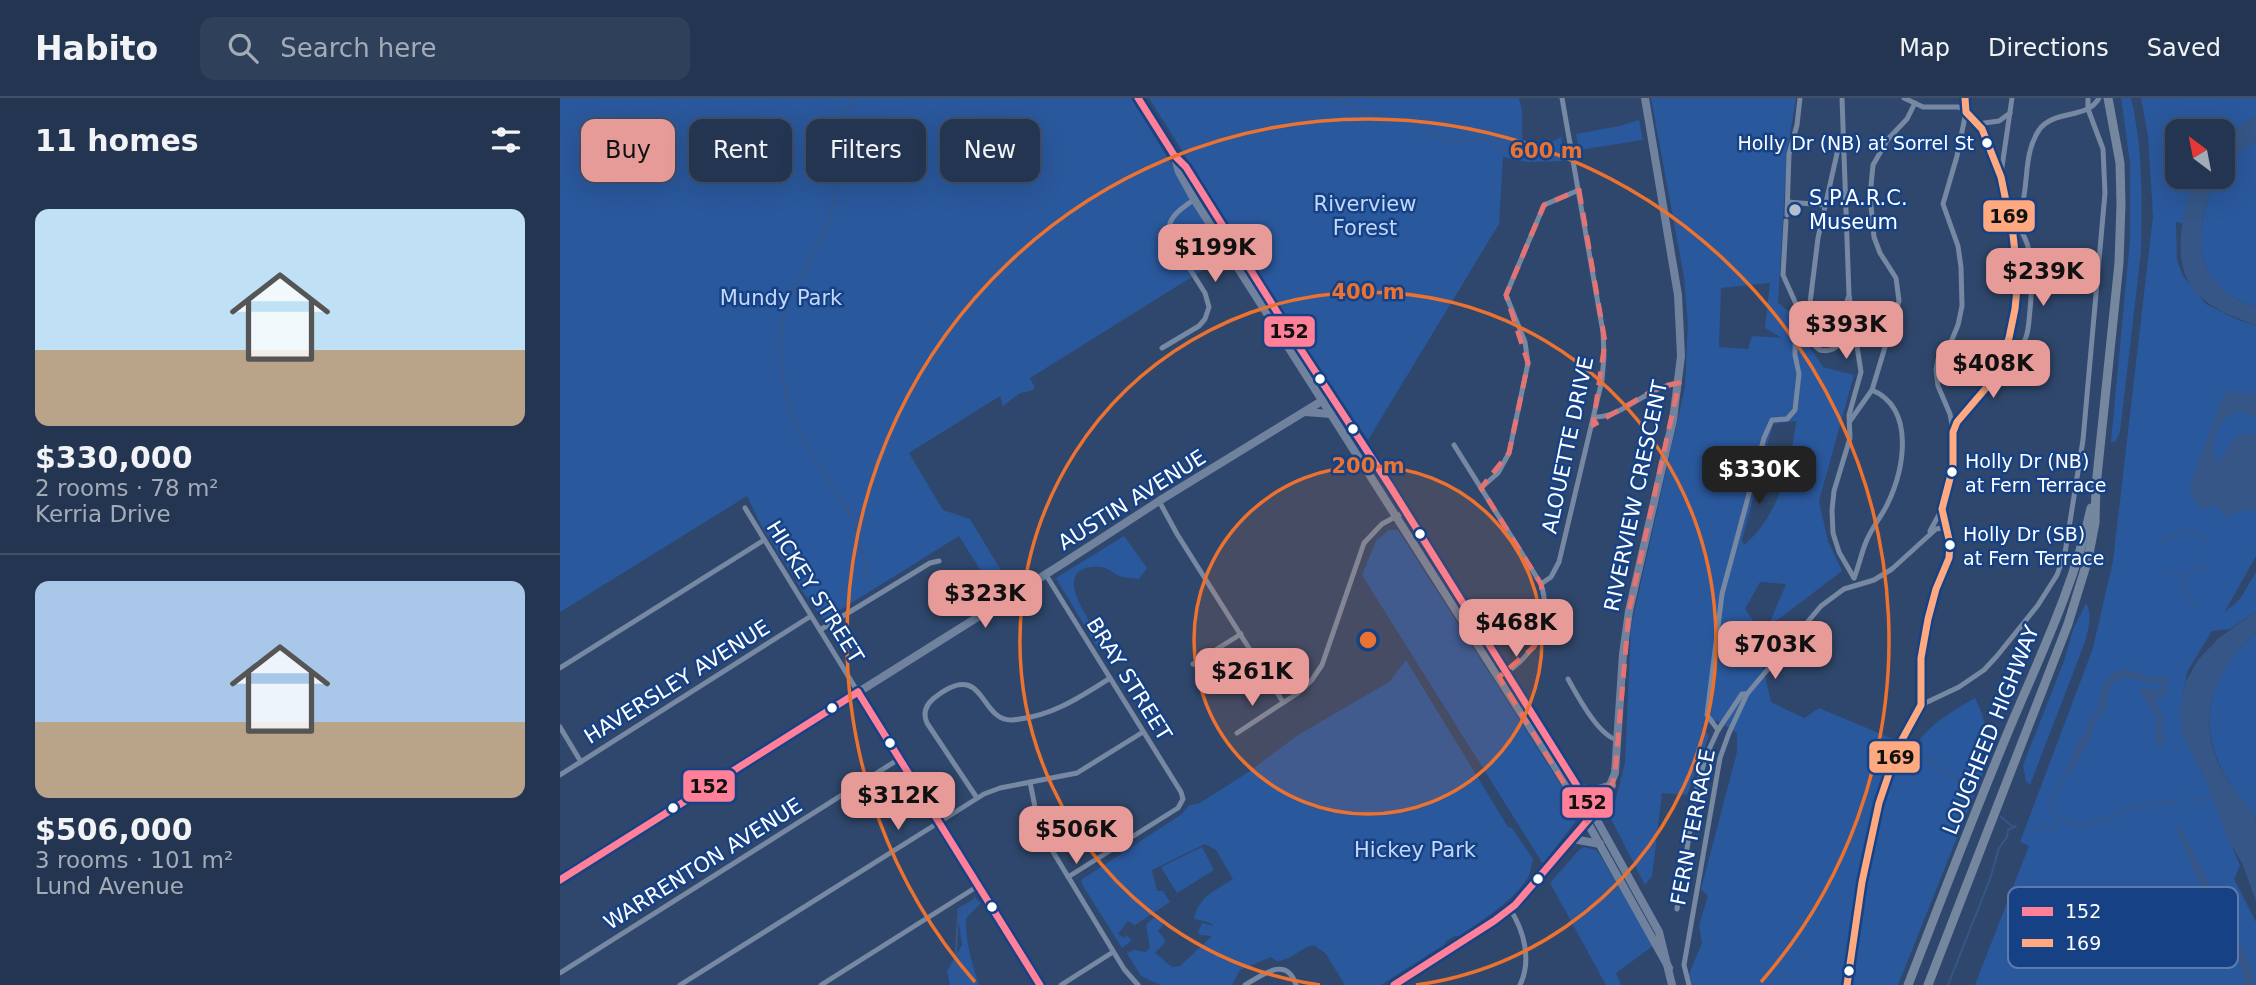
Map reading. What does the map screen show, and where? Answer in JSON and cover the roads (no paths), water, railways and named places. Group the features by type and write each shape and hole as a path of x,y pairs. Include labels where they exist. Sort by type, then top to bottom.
{"main road":[{"path":"1138,98 1174,155 1186,167 1406,511 1579,788 1656,925 1663,943 1672,985"},
{"name":"RIVERVIEW CRESCENT","path":"1394,985 1510,909 1573,839 1604,800 1612,785 1619,740 1623,654 1629,611 1673,420 1681,344 1678,295 1645,98"},
{"name":"LOUGHEED HIGHWAY","path":"1928,985 2077,597 2095,523 2096,486 2118,275 2121,204 2120,163 2108,98"},
{"path":"1174,155 1179,172 1194,199 1499,677 1587,821 1668,968"},
{"path":"1314,387 1305,412 1331,414"},
{"name":"AUSTIN AVENUE","path":"560,880 1046,575 1159,501 1331,396"},
{"name":"LOUGHEED HIGHWAY","path":"1911,985 1928,934 1996,761 2070,584 2096,486"},
{"path":"858,692 1040,985"},
{"path":"1579,788 1594,790 1612,785"},
{"path":"1573,839 1600,844"}],"street":[{"name":"ALOUETTE DRIVE","path":"1541,584 1551,577 1559,562 1595,417 1605,342 1562,98"},
{"path":"1718,730 1707,715 1721,594 1764,438 1772,420 1787,419 1794,410 1797,396 1799,374 1796,355 1796,304 1783,275 1789,154 1797,125 1800,98"},
{"path":"1842,98 1849,295 1861,372 1849,415 1850,438 1834,491 1832,510 1833,533 1839,552 1858,585"},
{"path":"1904,98 1923,107 1959,107 1986,136 2001,177 2018,278 2009,338 1986,388 1957,422 1953,432"},
{"path":"1847,985 1862,882 1879,803 1898,747 1921,705 1921,658 1936,589 1949,558 1950,544 1942,509 1953,467 1953,432 1950,414 1938,386 1936,370 1938,359 1951,342 1958,325 1962,306 1958,246 1943,199 1957,156 1966,112 1965,98"},
{"path":"2001,177 2012,98"},
{"path":"1921,705 1959,687 1984,670 2039,605 2057,575 2065,553 2083,440 2105,193 2103,149 2088,109 2088,98"},
{"path":"2009,217 2021,210 2028,157 2037,133 2048,121 2088,109 2094,106 2099,98"},
{"path":"1850,421 1871,390 1899,301 1896,278 1880,253 1874,237 1870,179 1873,165 1888,139 1908,119 1916,103"},
{"path":"1977,124 1999,121 2010,113"},
{"path":"1843,145 1838,149 1825,205 1809,306 1807,330 1811,342 1820,350 1830,350 1840,345 1849,295"},
{"path":"1480,488 1494,478 1506,461 1528,369 1528,351 1506,295 1544,205 1579,190"},
{"path":"1162,348 1199,326 1208,310 1207,298 1168,231 1172,217 1203,194"},
{"path":"1788,202 1825,205"},
{"path":"1986,388 2011,366 2027,334 2034,277 2024,235 2009,217"},
{"path":"1595,417 1615,412 1659,387 1679,383"},
{"path":"1854,578 1866,542 1888,503 1901,465 1902,441 1892,405 1871,390"},
{"path":"1950,414 1958,418 1963,415"},
{"path":"1454,445 1541,584 1545,610 1541,635 1524,659 1499,677"},
{"path":"1159,501 1283,702"},
{"name":"HICKEY STREET","path":"745,508 858,692"},
{"name":"FERN TERRACE","path":"1689,985 1684,965 1720,758 1747,695 1821,606 1844,589 1874,580 1892,569 1928,534 1942,509"},
{"path":"1237,733 1304,688 1319,670 1362,547 1376,529 1406,511"},
{"path":"1928,534 1942,528 1947,532"},
{"path":"560,668 764,540"},
{"path":"820,630 930,563 939,561"},
{"name":"BRAY STREET","path":"1046,575 1181,792 1183,801 1178,808 1068,877"},
{"name":"HAVERSLEY AVENUE","path":"560,775 811,616"},
{"path":"1193,664 1241,634"},
{"path":"977,798 927,723 925,713 932,700 952,687 969,685 996,714 1009,720 1045,714 1060,708 1110,678"},
{"path":"1568,679 1600,728 1611,739 1619,740"},
{"path":"1677,909 1697,788 1706,756 1718,730 1742,694 1747,695"},
{"path":"560,727 581,762"},
{"path":"680,985 977,798 994,790 1077,773 1143,733"},
{"name":"WARRENTON AVENUE","path":"560,973 899,759"},
{"path":"1030,782 1041,827 1054,855 1126,973 1138,985"},
{"path":"821,985 978,886"},
{"path":"1510,909 1520,928 1525,947 1524,983"},
{"path":"1061,985 1113,952"},
{"path":"1245,985 1269,970 1279,969 1291,975 1296,985"}],"waterway":[{"path":"840,119 855,98"},
{"path":"1327,98 1368,113 1379,114 1387,120 1411,121 1427,132 1446,139 1484,139 1507,152 1517,150 1540,154 1542,157 1559,147"},
{"path":"837,182 830,216 792,295 782,323 783,377 797,430 852,518 872,589"},
{"path":"2161,541 2187,530 2202,537 2207,547"},
{"path":"2185,578 2194,568 2207,567"},
{"path":"2164,572 2176,573 2181,577 2184,594 2192,601 2194,608"},
{"path":"1911,750 1957,779 1970,794"},
{"path":"2058,822 2052,809 2052,801 2068,771"},
{"path":"2192,800 2204,800 2212,796"},
{"path":"2171,800 2172,809"},
{"path":"2030,830 2045,826 2054,828 2058,822 2067,819 2082,827 2105,817 2109,820 2118,813 2139,805 2179,800"},
{"path":"2001,817 2013,827"},
{"path":"1948,985 1990,879 1999,848 2007,837 2008,830 2016,826"},
{"path":"958,985 958,916 975,898"}],"place":[{"name":"Holly Dr (NB) at Sorrel St","path":"1987,143"},
{"name":"S.P.A.R.C. Museum","path":"1795,210"},
{"name":"Holly Dr (NB) at Fern Terrace","path":"1952,472"},
{"name":"Holly Dr (SB) at Fern Terrace","path":"1950,545"}],"park label":[{"name":"Riverview Forest","path":"1365,216"},
{"name":"Mundy Park","path":"781,298"},
{"name":"Hickey Park","path":"1415,850"}]}
